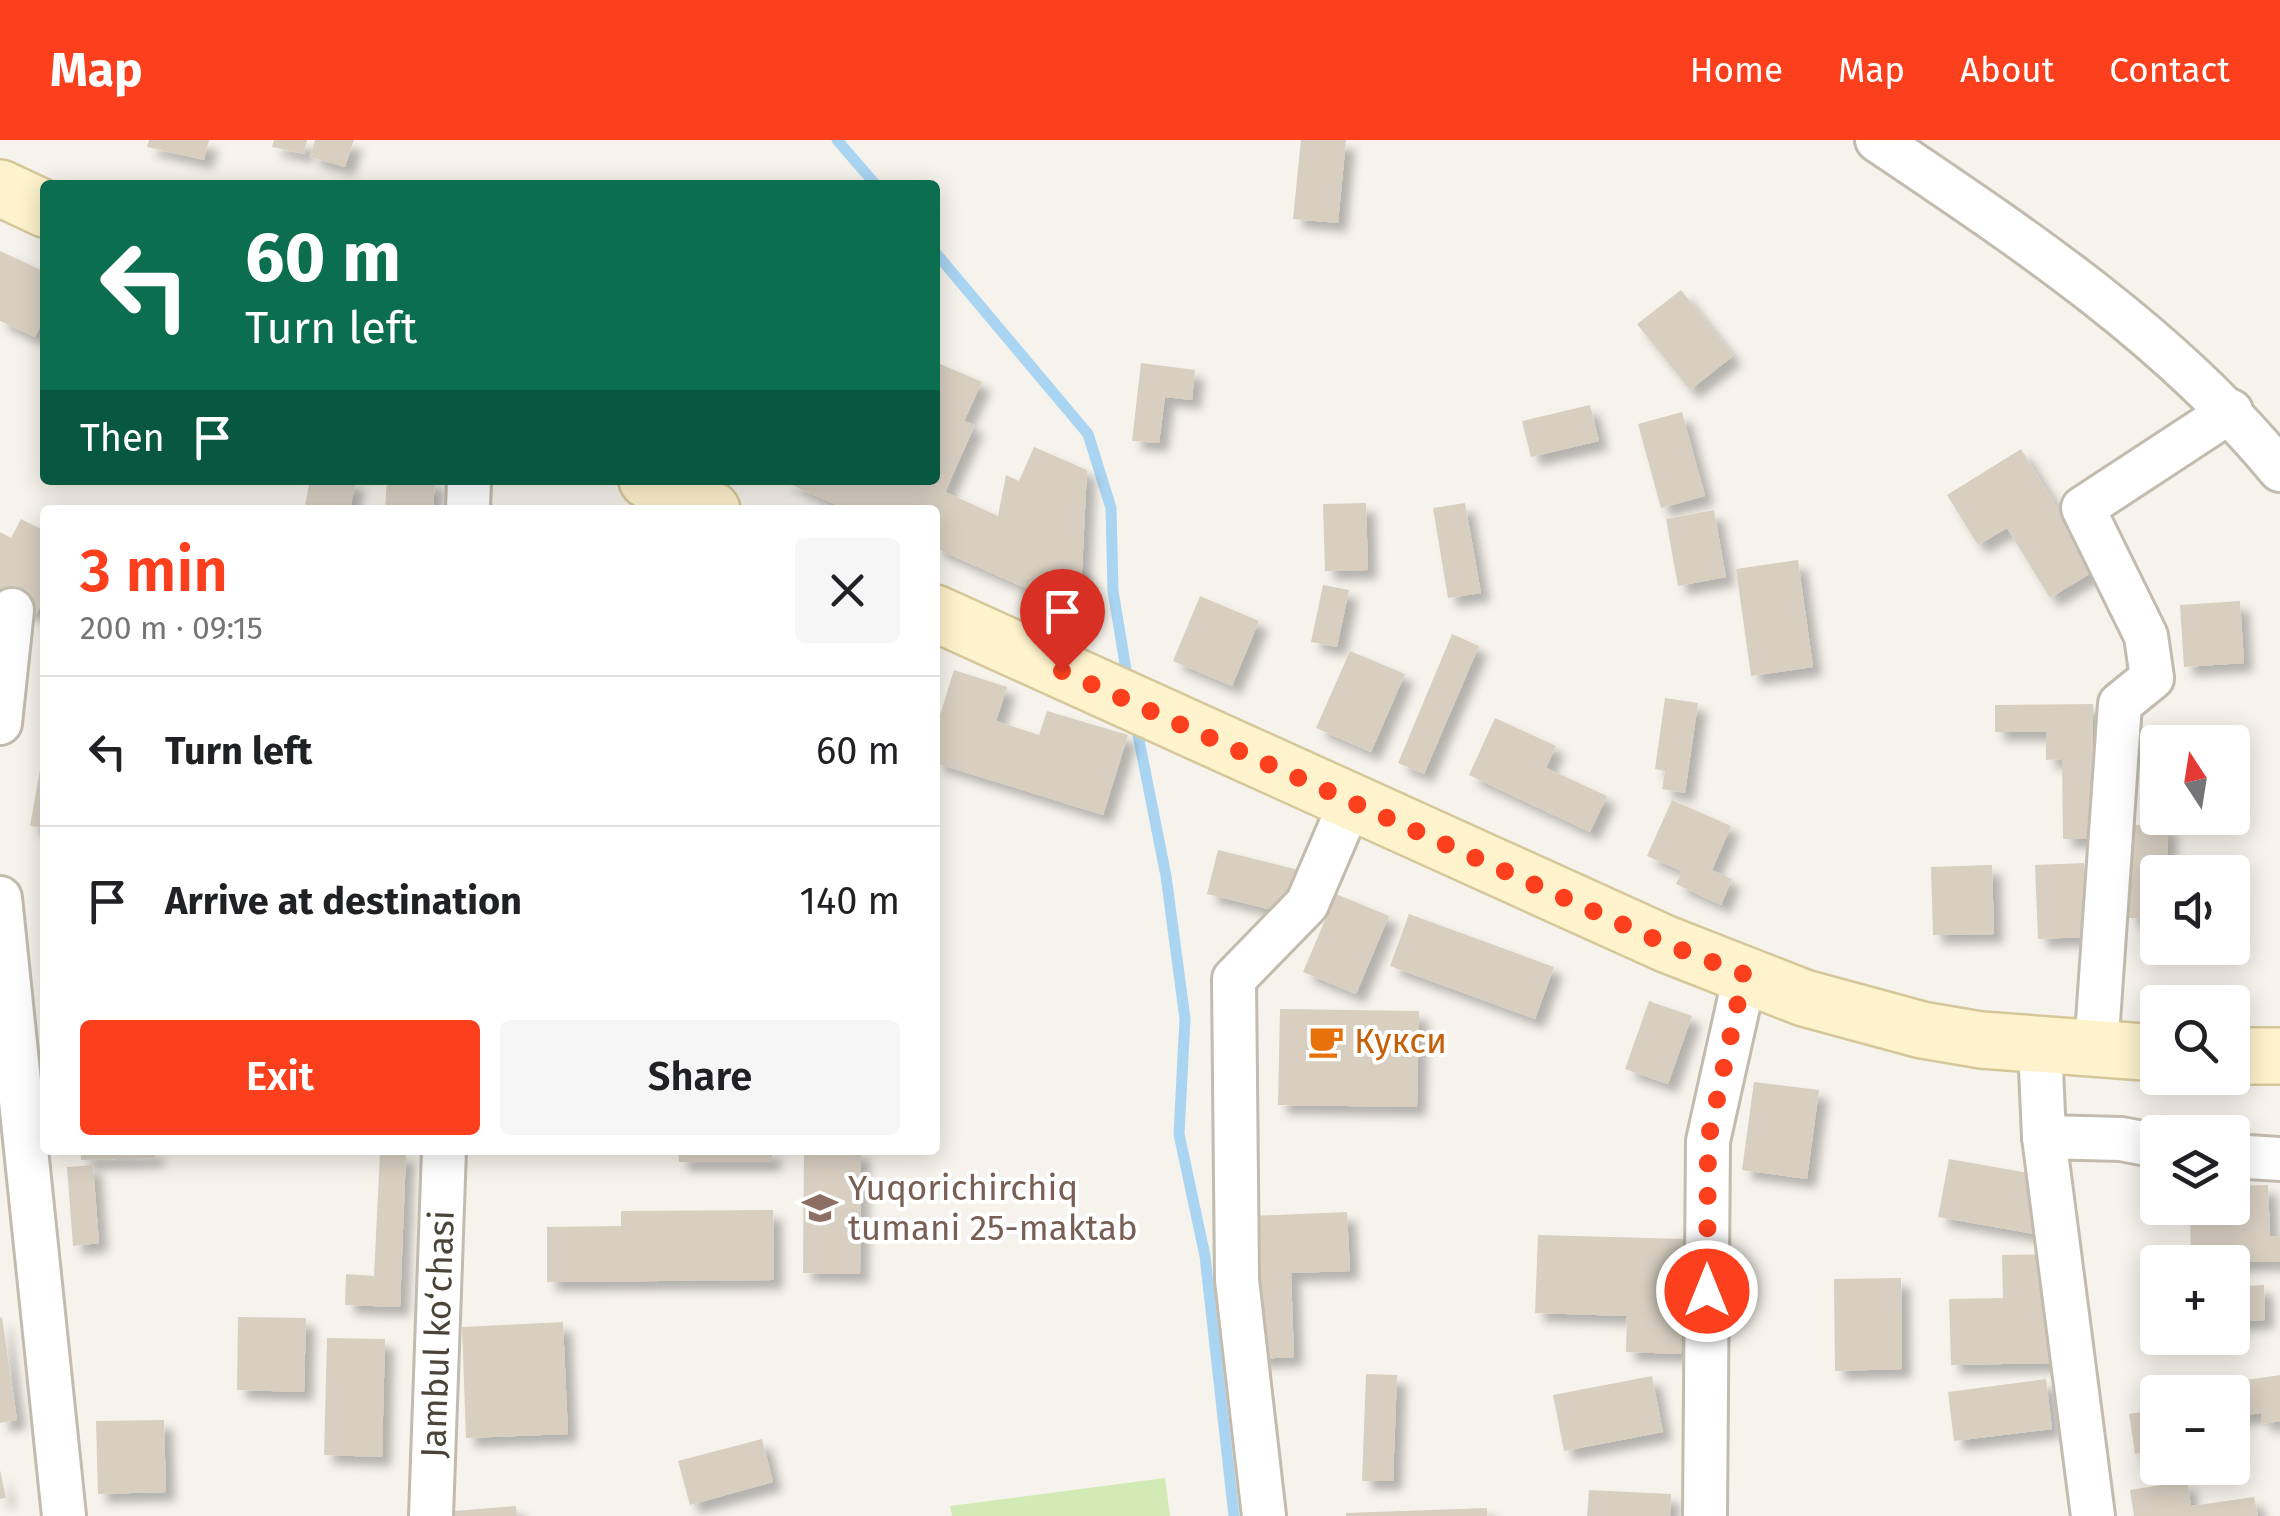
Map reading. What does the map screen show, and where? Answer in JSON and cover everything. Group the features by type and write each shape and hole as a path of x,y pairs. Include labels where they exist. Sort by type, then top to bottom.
{"main road":[{"path":"0,188 40,206"},
{"path":"658,485 701,505"},
{"path":"940,614 1666,944 1744,974 1863,1016 1922,1030 2040,1046 2140,1052"},
{"path":"2250,1056 2280,1056"}],"street":[{"path":"1877,140 2050,257 2231,411 2280,470"},
{"path":"2096,1050 2120,704 2152,678 2146,636 2083,508 2231,411"},
{"path":"0,723 12,610"},
{"path":"1264,1516 1238,1280 1234,980 1307,904 1352,799"},
{"path":"0,898 64,1516"},
{"path":"1705,1516 1708,1141 1744,974"},
{"path":"2040,1046 2044,1137 2092,1516"},
{"path":"2044,1137 2140,1143"},
{"name":"Jambul ko‘chasi","path":"420,1512 444,1155"},
{"path":"2250,1157 2280,1159"}],"green space":[{"path":"1165,1478 1170,1516 952,1516 950,1506"}],"building":[{"path":"149,140 209,140 204,160 147,147"},
{"path":"274,140 307,140 304,154 272,147"},
{"path":"315,140 354,140 345,167 310,157"},
{"path":"1301,140 1346,140 1338,223 1293,219"},
{"path":"0,251 40,270 40,327 35,337 0,321"},
{"path":"1681,290 1733,356 1690,390 1637,324"},
{"path":"1141,363 1195,370 1192,400 1165,397 1159,443 1132,441"},
{"path":"940,364 982,382 964,421 975,425 945,492 998,516 1006,475 1019,481 1034,447 1087,470 1080,612 940,550 940,505 837,505 792,485 940,485"},
{"path":"1590,405 1599,441 1531,457 1522,421"},
{"path":"1682,412 1705,496 1661,508 1638,424"},
{"path":"2021,449 2096,570 2050,598 2007,528 1978,545 1947,495"},
{"path":"309,485 355,485 351,505 305,505"},
{"path":"387,485 435,485 433,505 385,505"},
{"path":"1366,503 1368,570 1325,571 1323,504"},
{"path":"1465,503 1481,593 1448,598 1433,508"},
{"path":"1714,510 1726,577 1678,586 1666,519"},
{"path":"21,519 40,528 40,607 36,615 0,597 0,532 11,538"},
{"path":"1798,560 1813,667 1751,676 1736,569"},
{"path":"1323,585 1349,590 1337,647 1311,642"},
{"path":"1200,596 1259,621 1232,686 1173,661"},
{"path":"2240,601 2244,663 2184,667 2180,605"},
{"path":"1452,634 1479,646 1424,774 1398,763"},
{"path":"1350,651 1405,674 1371,752 1316,728"},
{"path":"954,670 1007,687 996,721 1039,735 1047,711 1128,735 1103,815 940,765 940,715"},
{"path":"1665,698 1698,703 1685,793 1662,789 1665,771 1655,769"},
{"path":"2093,704 2093,839 2063,839 2062,759 2046,760 2046,732 1995,732 1995,705"},
{"path":"1495,718 1556,746 1546,768 1607,796 1590,832 1469,775"},
{"path":"40,770 40,827 30,826"},
{"path":"1672,800 1731,826 1712,870 1732,879 1721,905 1676,884 1682,871 1647,856"},
{"path":"2130,825 2140,825 2140,835 2168,835 2168,855 2140,855 2140,918 2129,918"},
{"path":"1218,850 1299,870 1288,914 1207,894"},
{"path":"2084,863 2087,937 2038,939 2035,865"},
{"path":"1992,865 1994,934 1933,935 1931,867"},
{"path":"1336,894 1389,916 1356,994 1303,972"},
{"path":"1409,914 1554,967 1535,1019 1390,966"},
{"path":"1649,1001 1692,1016 1668,1084 1625,1069"},
{"path":"1280,1009 1419,1011 1417,1107 1278,1105"},
{"path":"1754,1082 1819,1090 1807,1179 1742,1170"},
{"path":"81,1155 155,1155 155,1158 81,1160"},
{"path":"380,1155 406,1155 400,1307 345,1305 346,1274 374,1276"},
{"path":"678,1155 772,1155 772,1162 679,1162"},
{"path":"804,1155 861,1155 860,1274 803,1273"},
{"path":"1949,1159 2045,1176 2034,1234 1938,1217"},
{"path":"93,1165 99,1243 73,1246 67,1167"},
{"path":"2268,1185 2270,1236 2280,1236 2280,1262 2250,1262 2250,1245 2191,1245 2190,1225 2250,1225 2250,1186"},
{"path":"773,1210 774,1280 547,1282 547,1227 621,1226 621,1211"},
{"path":"1347,1212 1350,1271 1291,1273 1294,1357 1256,1359 1251,1216"},
{"path":"1538,1235 1685,1239 1681,1354 1626,1352 1627,1316 1535,1313"},
{"path":"2049,1254 2052,1363 1951,1365 1949,1299 2003,1298 2002,1255"},
{"path":"1901,1278 1902,1369 1835,1371 1834,1279"},
{"path":"2264,1285 2265,1320 2250,1321 2250,1286"},
{"path":"238,1317 306,1318 304,1392 237,1390"},
{"path":"0,1318 17,1420 0,1423"},
{"path":"563,1322 568,1434 466,1438 462,1327"},
{"path":"327,1338 385,1339 382,1457 324,1455"},
{"path":"1366,1374 1397,1375 1393,1481 1362,1481"},
{"path":"2280,1375 2280,1421 2262,1424 2261,1413 2250,1415 2250,1379"},
{"path":"1652,1376 1663,1432 1564,1451 1553,1395"},
{"path":"2046,1379 2052,1429 1954,1441 1948,1392"},
{"path":"2140,1412 2140,1453 2135,1454 2129,1414"},
{"path":"164,1420 166,1492 98,1494 96,1421"},
{"path":"762,1439 773,1482 690,1505 678,1461"},
{"path":"0,1470 6,1498 0,1499"},
{"path":"2188,1485 2191,1506 2254,1497 2258,1516 2134,1516 2130,1490"},
{"path":"1589,1490 1671,1494 1670,1516 1587,1516"},
{"path":"516,1506 517,1516 455,1516 454,1511"},
{"path":"1487,1508 1487,1516 1346,1516 1346,1513"}],"waterway":[{"path":"837,140 872,180"},
{"path":"940,258 1088,434 1111,508 1113,591 1128,682"},
{"path":"1135,720 1166,876 1185,1019 1179,1134 1205,1256 1234,1516"}],"place":[{"name":"Кукси","path":"1326,1041"},
{"name":"Yuqorichirchiq tumani 25-maktab","path":"820,1208"}],"route":[{"path":"1062,671 1666,944 1744,974 1708,1141 1707,1291"}]}
